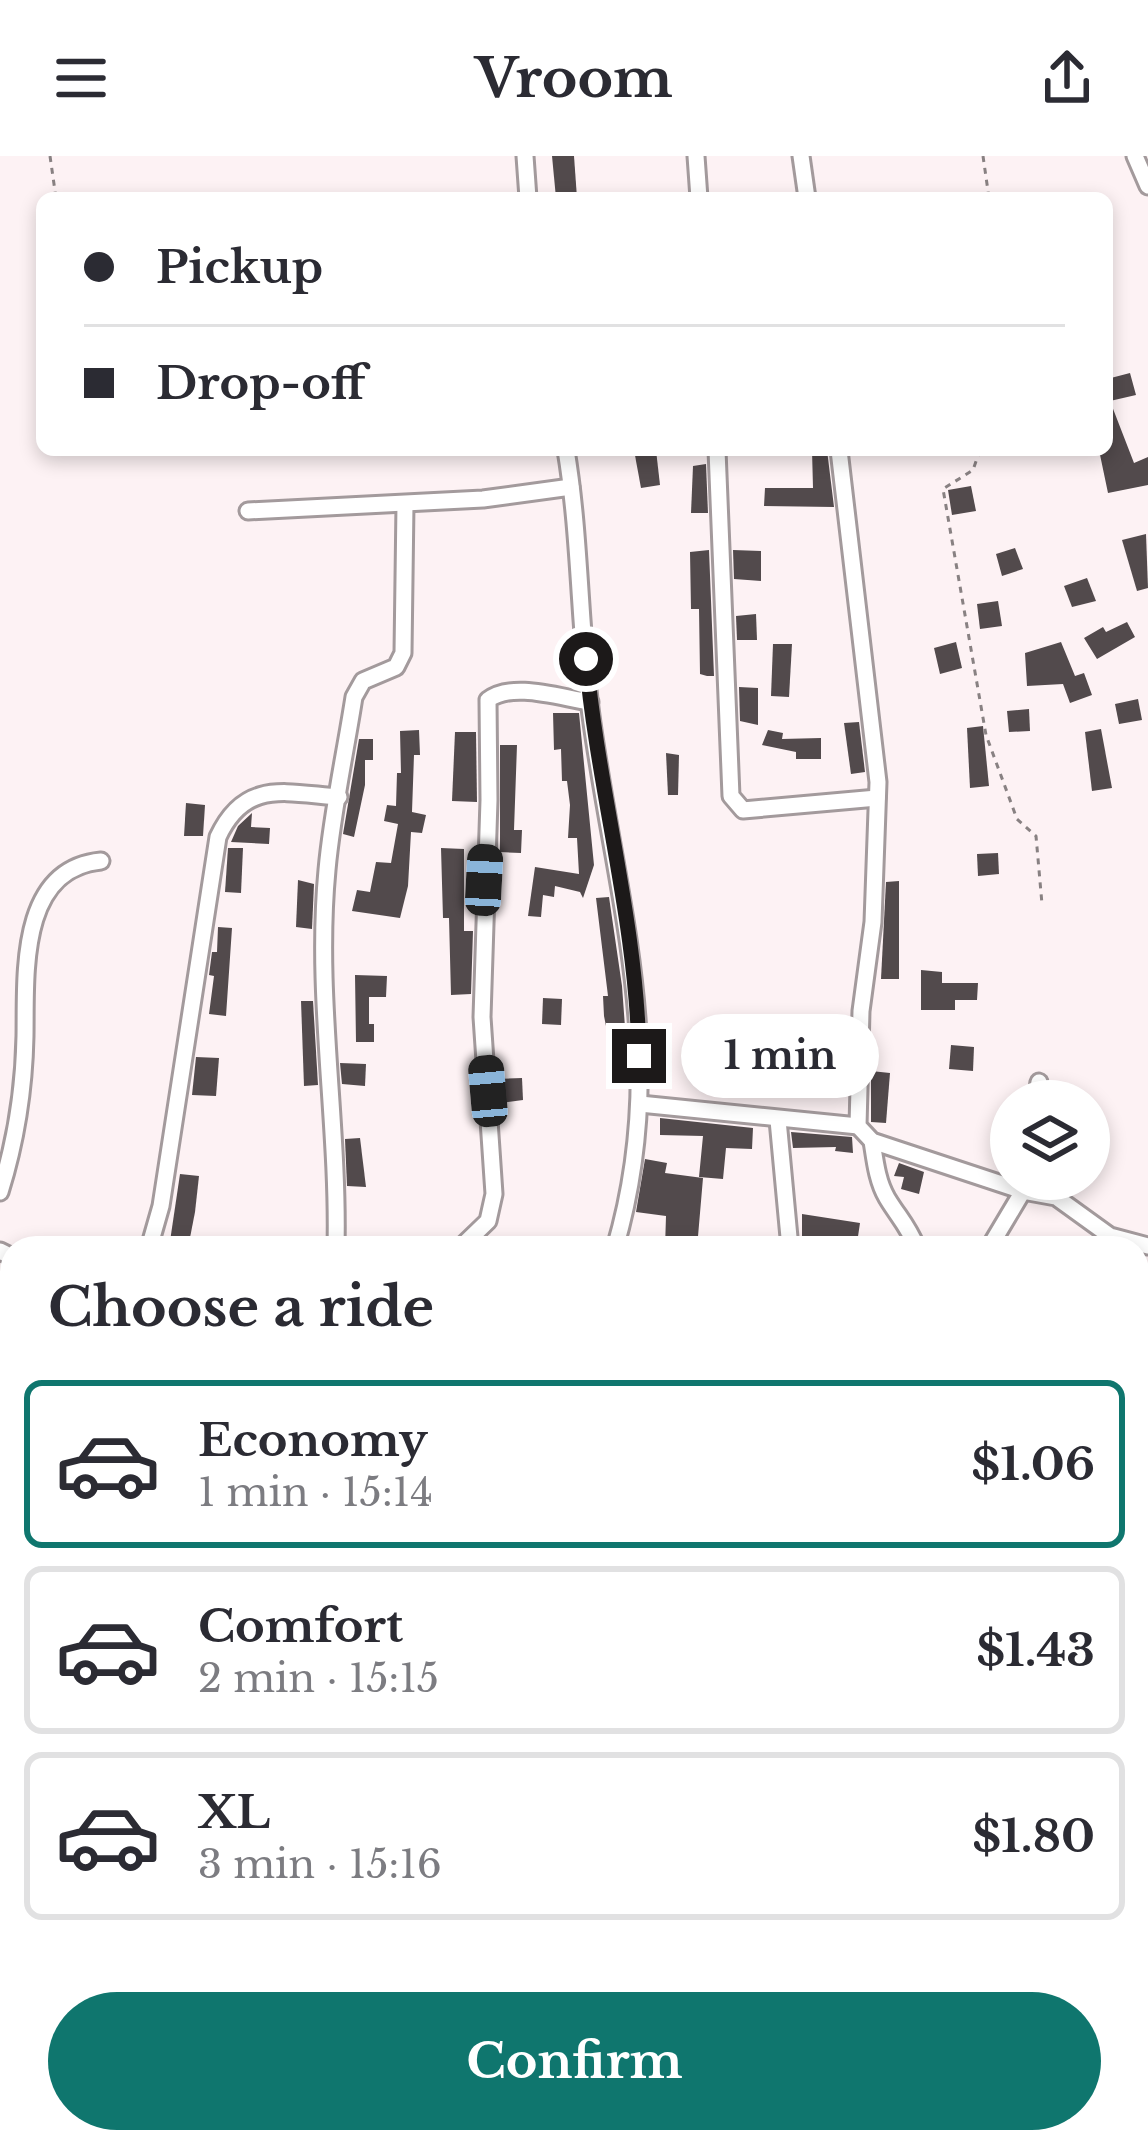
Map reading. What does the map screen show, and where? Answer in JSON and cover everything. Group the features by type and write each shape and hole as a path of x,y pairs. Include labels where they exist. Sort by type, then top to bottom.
{"street":[{"path":"525,156 528,192"},
{"path":"696,156 699,192"},
{"path":"801,156 806,192"},
{"path":"1135,156 1148,186"},
{"path":"567,456 590,701 638,1009 640,1126 618,1236"},
{"path":"717,456 731,796 743,810 878,798"},
{"path":"840,456 878,798 873,922 861,1011 858,1126"},
{"path":"248,511 405,504 571,488"},
{"path":"336,1236 338,1177 325,1007 326,871 354,698 363,681 396,668 403,653 405,504"},
{"path":"472,1236 488,1221 494,1194 482,1017 488,700 494,694 514,691 590,701"},
{"path":"152,1236 218,837 229,814 246,799 271,792 339,797"},
{"path":"0,1192 14,1152 19,1114 25,947 54,882 77,863 101,861"},
{"path":"640,1104 858,1126 872,1141 990,1175"},
{"path":"778,1120 789,1236"},
{"path":"872,1141 880,1182 912,1236"},
{"path":"996,1236 1016,1200"},
{"path":"1060,1200 1110,1236"}],"path":[{"path":"50,156 55,192"},
{"path":"983,156 988,192"},
{"path":"978,456 973,470 943,489 986,735 1017,819 1036,836 1042,904"}],"building":[{"path":"552,156 574,156 577,192 555,192"},
{"path":"1130,373 1136,395 1113,400 1113,377"},
{"path":"1113,409 1134,463 1148,457 1148,485 1108,493 1100,456 1113,456"},
{"path":"635,456 657,456 660,485 641,488"},
{"path":"812,456 828,456 834,507 764,506 765,488 813,488"},
{"path":"706,464 708,513 691,513 693,466"},
{"path":"971,486 976,511 952,515 948,490"},
{"path":"1146,534 1148,588 1137,591 1122,540"},
{"path":"1015,548 1023,569 1002,576 996,554"},
{"path":"709,550 714,676 700,674 699,609 691,609 690,552"},
{"path":"733,550 761,551 761,581 734,579"},
{"path":"1087,578 1096,601 1072,607 1064,586"},
{"path":"998,601 1002,626 980,629 977,604"},
{"path":"756,614 757,640 737,640 736,616"},
{"path":"1127,622 1135,637 1097,659 1084,638 1103,627 1106,632"},
{"path":"956,642 962,668 940,674 934,648"},
{"path":"1061,642 1075,676 1084,673 1092,695 1070,703 1063,684 1027,686 1025,653"},
{"path":"773,644 792,644 789,697 771,696"},
{"path":"739,687 758,688 758,725 740,721"},
{"path":"1138,699 1142,720 1119,724 1115,704"},
{"path":"1029,709 1030,731 1009,732 1007,711"},
{"path":"553,713 579,713 594,865 583,898 580,892 555,886 554,897 543,895 541,917 528,916 535,867 579,874 577,838 568,838 570,805 567,781 562,781 561,749 554,750"},
{"path":"859,722 865,772 851,774 844,723"},
{"path":"983,726 989,786 970,788 967,728"},
{"path":"1101,729 1112,788 1092,791 1085,732"},
{"path":"419,730 412,812 426,815 422,833 411,832 408,886 400,918 352,911 357,890 370,892 376,862 391,863 398,824 384,821 387,805 396,806 400,731"},
{"path":"768,730 783,733 782,739 821,738 821,759 796,759 796,752 762,745"},
{"path":"455,732 476,732 477,802 452,801"},
{"path":"359,739 373,739 373,760 365,760 354,837 343,834"},
{"path":"500,745 517,745 514,830 522,830 521,853 500,852"},
{"path":"666,753 679,755 678,795 668,795"},
{"path":"186,803 205,805 203,836 184,836"},
{"path":"252,813 251,827 270,828 269,844 231,842 238,826"},
{"path":"228,848 243,848 241,893 225,892"},
{"path":"441,848 464,849 464,931 473,931 471,994 451,995"},
{"path":"998,853 999,874 978,876 977,854"},
{"path":"298,880 314,884 312,929 296,927"},
{"path":"899,881 899,979 881,979 886,882"},
{"path":"609,897 625,1027 606,1026 604,1016 603,996 608,996 596,898"},
{"path":"218,927 232,928 226,1016 209,1014 214,976 209,975 212,952 217,952"},
{"path":"921,970 942,972 942,983 978,983 977,1000 955,1000 955,1010 921,1010"},
{"path":"355,975 387,976 386,997 369,997 374,1042 356,1042"},
{"path":"543,998 562,999 561,1025 542,1024"},
{"path":"301,1001 313,1001 318,1085 304,1086"},
{"path":"951,1045 974,1047 973,1071 949,1069"},
{"path":"196,1057 219,1058 216,1096 192,1095"},
{"path":"340,1063 366,1064 365,1086 342,1084"},
{"path":"871,1071 890,1073 886,1123 871,1122"},
{"path":"522,1078 523,1100 500,1103 498,1079"},
{"path":"660,1118 753,1128 752,1149 726,1148 723,1179 699,1177 703,1136 660,1135"},
{"path":"791,1132 852,1137 853,1153 835,1151 836,1147 793,1148"},
{"path":"360,1138 366,1187 347,1186 345,1139"},
{"path":"645,1159 667,1163 665,1173 703,1178 698,1236 665,1236 666,1216 636,1212"},
{"path":"899,1163 924,1172 919,1194 901,1189 904,1177 894,1176"},
{"path":"180,1174 199,1176 190,1236 171,1236"},
{"path":"802,1214 860,1223 858,1236 802,1236"}],"route":[{"path":"586,659 638,1009 639,1056"}]}
